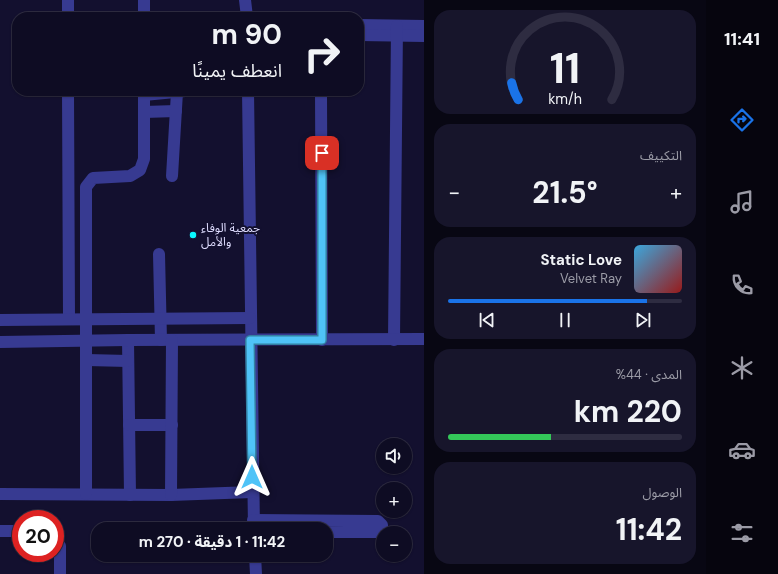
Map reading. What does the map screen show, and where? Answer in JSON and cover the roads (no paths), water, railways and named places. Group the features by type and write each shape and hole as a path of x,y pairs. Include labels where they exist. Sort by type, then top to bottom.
{"lane":[{"path":"68,0 68,12"},
{"path":"144,0 144,12"},
{"path":"245,0 246,12"},
{"path":"364,26 397,30 424,36"},
{"path":"364,34 424,26"},
{"path":"394,340 397,30"},
{"path":"68,96 69,318"},
{"path":"86,494 86,187 93,178 130,176 140,170 144,160 144,96"},
{"path":"172,176 176,111 180,96"},
{"path":"248,96 253,522"},
{"path":"321,96 322,340"},
{"path":"144,112 176,111"},
{"path":"159,254 160,318 166,340 172,425 171,494"},
{"path":"0,320 69,318 250,318"},
{"path":"0,342 424,339"},
{"path":"128,340 130,494"},
{"path":"87,360 128,361"},
{"path":"129,425 172,425"},
{"path":"0,494 171,494 252,492"},
{"path":"333,522 378,521 382,525 378,532 333,532"},
{"path":"0,531 12,531"},
{"path":"60,562 60,574"},
{"path":"255,562 256,574"}],"place":[{"name":"جمعية الوفاء والأمل","path":"193,235"}]}
